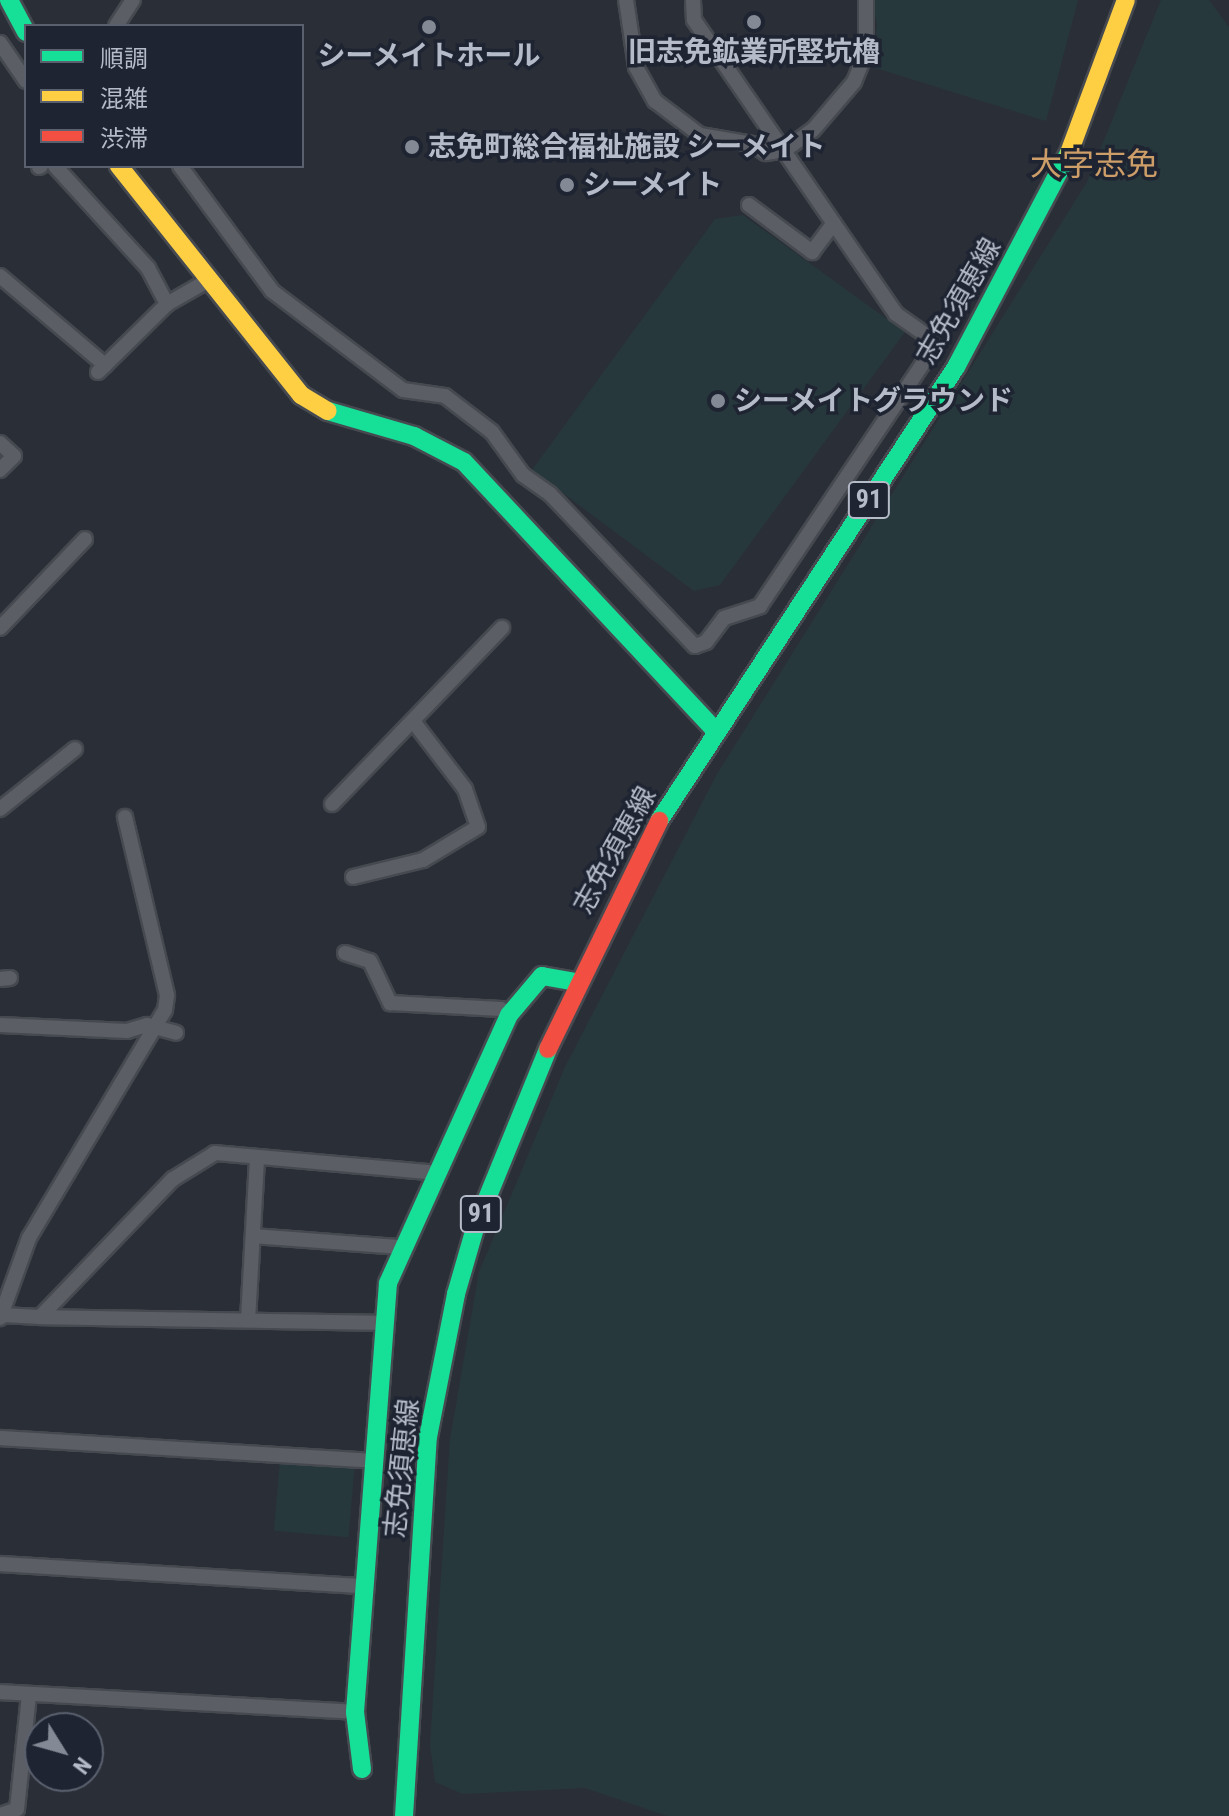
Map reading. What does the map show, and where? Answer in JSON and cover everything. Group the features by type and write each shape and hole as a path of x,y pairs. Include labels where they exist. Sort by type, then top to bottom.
{"main road":[{"name":"志免須恵線","path":"404,1816 428,1437 456,1294 475,1228 577,982 647,840 962,357 1071,148 1126,0"},
{"path":"4,3 24,29"},
{"path":"121,168 207,281 301,395 336,416 414,436 464,462 717,732"},
{"path":"362,1769 355,1712 381,1323 401,1247 509,1015 542,976 577,982"}],"street":[{"path":"117,24 133,0"},
{"path":"626,0 636,67 655,101 700,135 752,144 766,153 785,150 831,114 854,82 866,53 866,0"},
{"path":"181,168 272,291 403,390 445,396 492,432 523,475 550,494 695,646 706,642 724,618 760,606 932,350 930,338 896,314 694,20 693,0"},
{"path":"0,43 24,78"},
{"path":"57,168 143,261 167,304"},
{"path":"749,205 812,252 834,223"},
{"path":"0,276 102,369 167,304 207,281"},
{"path":"0,443 14,456 0,470"},
{"path":"0,628 85,539"},
{"path":"332,804 502,628"},
{"path":"353,877 423,860 478,827 465,789 413,721"},
{"path":"0,809 75,749"},
{"path":"125,817 167,995 156,1026 29,1238 1,1317 381,1323"},
{"path":"345,953 370,961 390,1003 501,1009 509,1015"},
{"path":"0,1025 127,1031 156,1026 176,1033"},
{"path":"40,1317 173,1179 215,1153 437,1173"},
{"path":"248,1320 257,1157"},
{"path":"253,1236 401,1247"},
{"path":"0,1438 371,1461"},
{"path":"0,1564 364,1586"},
{"path":"0,1692 355,1712"},
{"path":"0,1815 17,1809 29,1695"}],"shaded area":[{"path":"872,0 1078,0 1046,121 872,67 877,25"},
{"path":"1161,0 1209,0 1229,27 1229,1816 667,1816 585,1788 463,1794 435,1782 430,1744 450,1439 479,1272 565,1067 717,774 1087,182"},
{"name":"シーメイトグラウンド","path":"743,215 905,332 720,585 694,591 532,470 715,219"},
{"path":"280,1460 355,1467 349,1537 274,1531"}],"traffic: fast":[{"path":"9,0 24,28"},
{"path":"659,821 956,367 1069,153"},
{"path":"328,411 414,436 464,462 717,732"},
{"path":"362,1769 355,1712 388,1283 509,1015 542,976 577,982"},
{"path":"404,1816 428,1437 456,1294 475,1228 548,1049"}],"traffic: slow":[{"path":"1069,153 1126,0"},
{"path":"121,168 301,395 328,411"}],"traffic: jam":[{"path":"548,1049 659,821"}],"place":[{"name":"旧志免鉱業所竪坑櫓","path":"754,22"},
{"name":"シーメイトホール","path":"429,27"},
{"name":"志免町総合福祉施設 シーメイト","path":"412,147"},
{"name":"シーメイト","path":"567,185"},
{"name":"シーメイトグラウンド","path":"718,401"}],"district":[{"name":"大字志免","path":"1094,164"}]}
